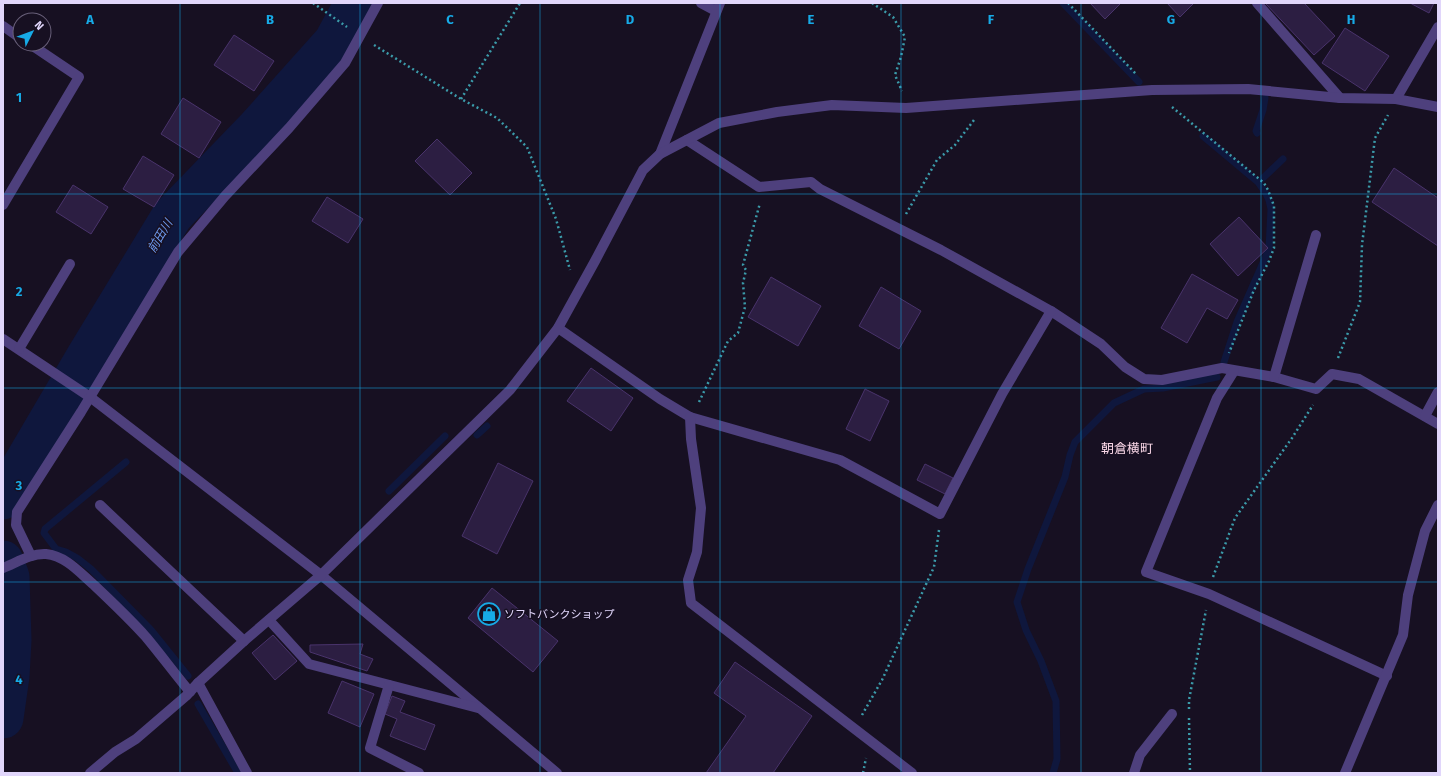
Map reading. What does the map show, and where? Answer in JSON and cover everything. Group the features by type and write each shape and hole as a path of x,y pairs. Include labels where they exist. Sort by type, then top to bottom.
{"street":[{"path":"30,556 16,525 17,512 90,397 178,252 225,196 289,128 345,64 378,3"},
{"path":"660,154 718,7 701,3"},
{"path":"1257,3 1340,98"},
{"path":"3,26 12,32"},
{"path":"1396,99 1438,27"},
{"path":"3,205 79,77 42,52"},
{"path":"90,773 115,752 136,739 190,692 244,641 321,575 510,390 558,328 643,170 660,154 719,123 777,112 832,105 906,108 1152,90 1248,89 1340,98 1396,99 1438,107"},
{"path":"687,140 759,187 811,182 820,189 941,250 1052,311 1101,344 1125,367 1144,379 1162,380 1222,368 1274,377 1316,389 1332,374 1359,379 1438,424"},
{"path":"1274,377 1316,235"},
{"path":"19,349 70,264"},
{"path":"558,328 660,399 690,416 840,460 940,514 1002,394 1052,311"},
{"path":"3,339 90,397 321,575 481,709 551,771"},
{"path":"1234,370 1217,398 1146,572 1209,594 1387,676"},
{"path":"1425,416 1438,392"},
{"path":"690,416 691,439 701,508 696,552 688,580 692,603 912,773"},
{"path":"100,505 244,641"},
{"path":"1345,773 1403,635 1408,595 1426,531 1435,517 1438,505"},
{"path":"3,568 38,554 52,555 72,565 145,637 190,692"},
{"path":"269,620 309,664 481,709"},
{"path":"198,683 247,773"},
{"path":"389,685 370,748 419,773"},
{"path":"1134,773 1140,755 1172,714"}],"path":[{"path":"313,3 330,14 348,29"},
{"path":"461,99 520,3"},
{"path":"872,3 893,17 905,37 902,57 895,75 903,93 906,108"},
{"path":"1068,3 1152,90 1264,183 1268,190 1274,206 1274,248 1254,290 1222,368"},
{"path":"360,36 461,99 498,118 527,147 556,219 577,294"},
{"path":"1332,374 1360,302 1362,245 1375,138 1396,99"},
{"path":"897,228 937,160 955,145 988,102"},
{"path":"690,416 728,341 738,333 742,321 745,307 743,283 746,270 743,265 761,199 759,187"},
{"path":"1190,773 1189,700 1213,576 1235,518 1292,438 1316,400"},
{"path":"854,729 882,680 934,567 940,514"}],"building":[{"path":"1090,3 1121,3 1105,19"},
{"path":"1167,3 1194,3 1180,17"},
{"path":"1265,3 1304,3 1335,36 1314,55"},
{"path":"1410,3 1434,3 1429,13"},
{"path":"1345,28 1389,56 1365,91 1322,63"},
{"path":"234,35 274,61 254,91 214,65"},
{"path":"183,98 221,122 199,158 161,134"},
{"path":"437,139 472,173 450,195 415,161"},
{"path":"143,156 174,175 154,207 123,189"},
{"path":"1394,168 1438,198 1438,246 1372,202"},
{"path":"73,185 108,207 91,234 56,212"},
{"path":"327,197 363,219 348,243 312,221"},
{"path":"1239,217 1268,248 1238,276 1210,244"},
{"path":"1192,274 1238,300 1227,319 1207,308 1187,343 1161,328"},
{"path":"771,277 821,306 798,346 748,317"},
{"path":"881,287 921,311 899,349 859,326"},
{"path":"591,368 633,398 611,431 567,401"},
{"path":"865,389 889,401 870,441 846,429"},
{"path":"498,463 533,481 497,554 462,536"},
{"path":"925,464 953,478 945,494 917,480"},
{"path":"492,588 558,641 533,672 468,618"},
{"path":"273,635 297,661 275,680 252,653"},
{"path":"363,644 360,654 373,659 367,671 310,652 310,645"},
{"path":"735,662 812,716 773,773 706,773 746,716 714,693"},
{"path":"342,681 374,694 360,727 328,713"},
{"path":"392,696 405,701 400,712 435,725 425,750 390,736 397,719 385,714"}],"waterway":[{"name":"前田川","path":"3,499 172,216 257,128 334,42 355,3"},
{"path":"1063,3 1139,82"},
{"path":"1257,133 1256,131 1263,110 1265,98"},
{"path":"1203,136 1258,182 1269,200 1271,209 1269,249 1237,322 1224,362"},
{"path":"1263,178 1283,159"},
{"path":"1053,773 1057,759 1056,701 1041,661 1026,630 1017,602 1028,569 1065,477 1070,455 1075,442 1114,403 1144,389 1163,388 1217,377"},
{"path":"477,435 487,426"},
{"path":"389,491 445,436"},
{"path":"126,462 45,529 44,533 56,549 77,558 91,569 151,630 188,676"},
{"name":"前田川","path":"3,561 9,577 11,640 9,676 3,718"},
{"path":"198,704 238,773"}],"place":[{"name":"ソフトバンクショップ","path":"489,614"}],"district":[{"name":"朝倉横町","path":"1127,448"}]}
